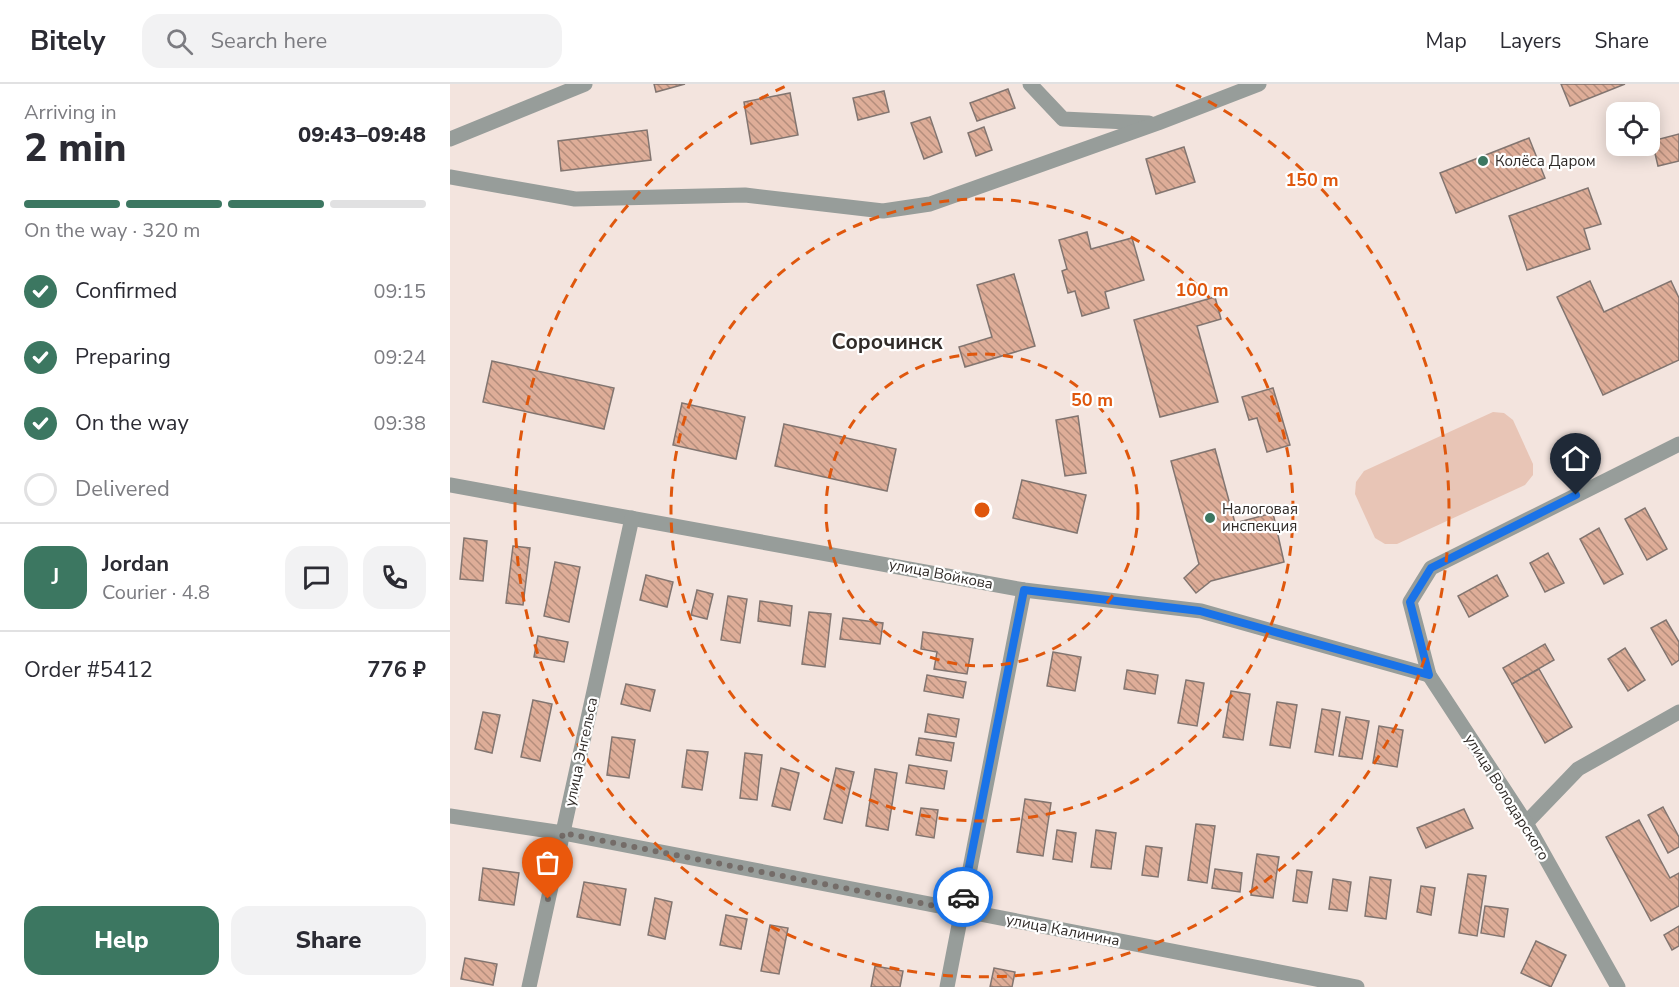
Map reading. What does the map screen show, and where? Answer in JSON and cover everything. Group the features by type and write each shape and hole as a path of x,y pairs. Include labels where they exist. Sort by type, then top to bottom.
{"street":[{"path":"450,139 585,84"},
{"path":"1030,84 1063,119 1158,123"},
{"path":"450,177 575,199 745,195 883,211 930,204 1158,123 1259,84"},
{"name":"улица Володарского","path":"1618,987 1527,823 1429,675 1410,602 1431,568 1679,444"},
{"name":"улица Войкова","path":"450,485 1024,590 1200,611 1429,675"},
{"name":"улица Энгельса","path":"529,987 632,518"},
{"path":"947,987 1024,590"},
{"path":"1527,823 1578,769 1679,712"},
{"name":"улица Калинина","path":"450,816 563,833 1357,987"}],"shaded area":[{"path":"1493,412 1504,413 1513,420 1533,464 1533,475 1525,485 1397,544 1385,544 1375,538 1355,494 1356,482 1364,471"}],"building":[{"path":"654,84 685,84 656,92"},
{"path":"1561,84 1625,84 1570,106"},
{"path":"1008,89 1015,108 977,121 970,103"},
{"path":"884,91 889,112 858,120 853,98"},
{"path":"790,93 798,135 751,144 744,102"},
{"path":"930,117 942,152 924,159 911,123"},
{"path":"984,127 992,150 976,156 968,133"},
{"path":"647,130 651,160 561,171 558,141"},
{"path":"1679,134 1679,161 1658,166 1656,156 1660,156 1660,139"},
{"path":"1529,138 1545,178 1456,213 1440,173"},
{"path":"1184,147 1195,182 1156,194 1146,159"},
{"path":"1588,188 1601,224 1584,229 1590,249 1527,270 1509,216"},
{"path":"1087,232 1091,249 1132,238 1144,280 1105,292 1109,308 1082,316 1075,291 1068,293 1062,271 1067,269 1059,240"},
{"path":"1014,274 1035,346 965,367 959,347 992,337 977,285"},
{"path":"1590,281 1604,312 1671,281 1679,298 1679,360 1603,395 1557,297"},
{"path":"1215,297 1221,319 1197,326 1218,402 1160,417 1134,320"},
{"path":"492,361 614,388 604,429 483,402"},
{"path":"1273,388 1290,445 1267,452 1257,418 1249,420 1242,397"},
{"path":"682,403 745,417 736,459 673,445"},
{"path":"1078,416 1086,473 1065,476 1056,420"},
{"path":"784,424 896,449 887,491 775,466"},
{"name":"Налоговая инспекция","path":"1215,449 1235,523 1273,513 1284,562 1211,581 1196,593 1184,578 1199,564 1171,461"},
{"path":"1022,480 1086,495 1077,533 1013,518"},
{"path":"1645,508 1667,549 1647,560 1625,519"},
{"path":"1599,528 1623,574 1604,584 1580,539"},
{"path":"464,538 487,541 483,581 460,579"},
{"path":"513,546 530,548 523,605 506,603"},
{"path":"1548,553 1564,583 1545,592 1530,563"},
{"path":"555,562 580,567 569,622 544,616"},
{"path":"646,575 673,582 667,607 640,600"},
{"path":"1497,575 1508,596 1469,617 1458,596"},
{"path":"697,590 713,594 707,619 691,615"},
{"path":"728,596 747,599 740,643 721,640"},
{"path":"760,601 792,606 790,626 758,621"},
{"path":"809,612 831,614 825,667 802,664"},
{"path":"843,618 883,623 880,644 840,639"},
{"path":"1666,620 1679,642 1679,660 1672,665 1651,628"},
{"path":"923,632 973,639 967,674 934,669 937,652 921,649"},
{"path":"538,636 568,642 564,662 534,657"},
{"path":"1545,644 1554,660 1512,684 1503,668"},
{"path":"1625,648 1645,680 1628,691 1608,659"},
{"path":"1053,652 1081,657 1075,691 1047,686"},
{"path":"1539,669 1572,727 1545,743 1512,684"},
{"path":"1127,670 1158,675 1155,694 1124,689"},
{"path":"927,675 966,682 963,698 924,691"},
{"path":"1186,680 1204,683 1197,726 1178,723"},
{"path":"626,684 655,690 650,711 621,704"},
{"path":"1231,691 1250,694 1243,740 1223,737"},
{"path":"533,700 552,704 540,761 521,757"},
{"path":"1277,702 1297,705 1290,748 1270,745"},
{"path":"1322,709 1340,712 1333,755 1315,752"},
{"path":"483,712 500,715 492,753 475,749"},
{"path":"928,714 959,719 956,737 925,732"},
{"path":"1346,717 1369,721 1362,759 1339,756"},
{"path":"1379,726 1403,730 1397,767 1373,763"},
{"path":"612,737 635,740 629,778 607,775"},
{"path":"919,738 954,743 951,761 916,755"},
{"path":"687,750 708,752 702,790 682,787"},
{"path":"745,753 762,755 757,800 740,798"},
{"path":"909,765 947,771 944,789 906,783"},
{"path":"781,768 799,773 790,810 772,806"},
{"path":"836,768 854,772 842,823 824,819"},
{"path":"875,769 897,773 888,830 866,826"},
{"path":"1025,799 1051,803 1043,856 1017,852"},
{"path":"1663,807 1679,837 1679,847 1668,853 1648,815"},
{"path":"921,808 938,810 934,838 916,835"},
{"path":"1464,809 1473,828 1426,848 1417,828"},
{"path":"1639,820 1670,878 1679,873 1679,906 1651,921 1606,837"},
{"path":"1196,824 1215,826 1207,883 1188,880"},
{"path":"1057,830 1076,833 1072,862 1053,859"},
{"path":"1096,830 1116,833 1111,869 1091,867"},
{"path":"1146,846 1162,848 1158,877 1142,875"},
{"path":"1257,854 1279,857 1273,898 1251,895"},
{"path":"483,868 519,873 514,905 479,900"},
{"path":"1215,869 1242,873 1240,892 1212,888"},
{"path":"1297,870 1312,872 1307,903 1293,901"},
{"path":"1468,874 1486,876 1477,936 1459,933"},
{"path":"1370,877 1391,880 1386,919 1365,916"},
{"path":"1333,879 1351,882 1347,911 1329,909"},
{"path":"584,882 626,889 620,925 577,917"},
{"path":"1421,886 1435,888 1431,915 1417,912"},
{"path":"655,898 672,902 665,939 648,935"},
{"path":"1485,906 1508,909 1504,937 1481,933"},
{"path":"726,915 747,919 741,949 720,945"},
{"path":"770,925 788,928 779,974 761,971"},
{"path":"1679,926 1679,946 1672,950 1664,935"},
{"path":"1536,941 1566,955 1551,987 1521,973"},
{"path":"465,958 497,964 493,985 461,979"},
{"path":"875,966 903,971 900,987 871,987"},
{"path":"994,968 1015,972 1012,987 990,987"}],"way so far":[{"path":"548,899 563,833 961,911 963,897"}],"place":[{"name":"Колёса Даром","path":"1483,161"},
{"name":"Налоговая инспекция","path":"1210,518"}],"district":[{"name":"Сорочинск","path":"887,342"}],"route":[{"path":"963,897 1024,590 1200,611 1429,675 1410,602 1431,568 1576,495"}]}
